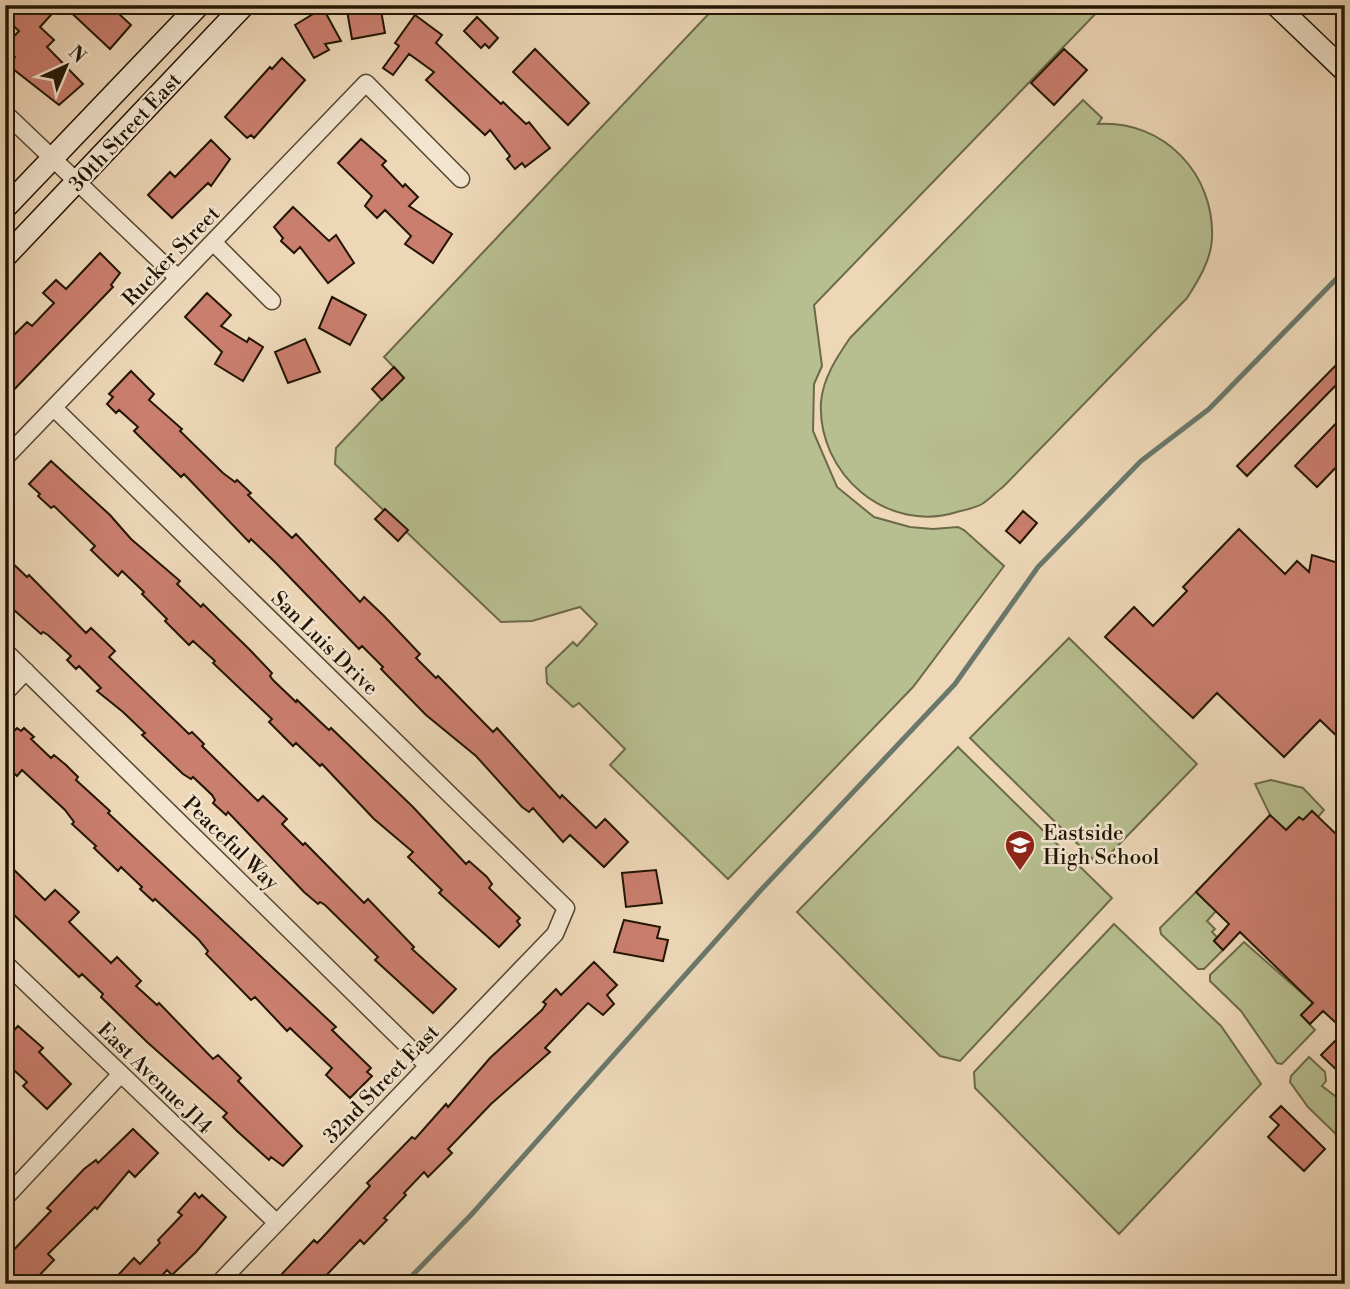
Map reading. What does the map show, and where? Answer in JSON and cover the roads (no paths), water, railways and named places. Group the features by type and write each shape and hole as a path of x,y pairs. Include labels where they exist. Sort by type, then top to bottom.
{"main road":[{"name":"30th Street East","path":"5,208 199,5"},
{"name":"30th Street East","path":"5,257 244,5"},
{"path":"1276,5 1345,71"}],"street":[{"name":"Rucker Street","path":"5,458 366,83 461,179"},
{"path":"5,113 178,278"},
{"path":"213,242 272,301"},
{"name":"San Luis Drive","path":"54,408 566,908"},
{"name":"Peaceful Way","path":"5,651 427,1065"},
{"path":"5,693 26,671"},
{"name":"32nd Street East","path":"218,1284 555,933 566,908"},
{"name":"East Avenue J14","path":"5,963 276,1223"},
{"path":"5,1198 120,1074"}],"waterway":[{"path":"404,1284 471,1215 760,891 955,684 1038,567 1141,461 1209,409 1345,270"}],"place":[{"name":"Eastside High School","path":"1020,872"}]}
